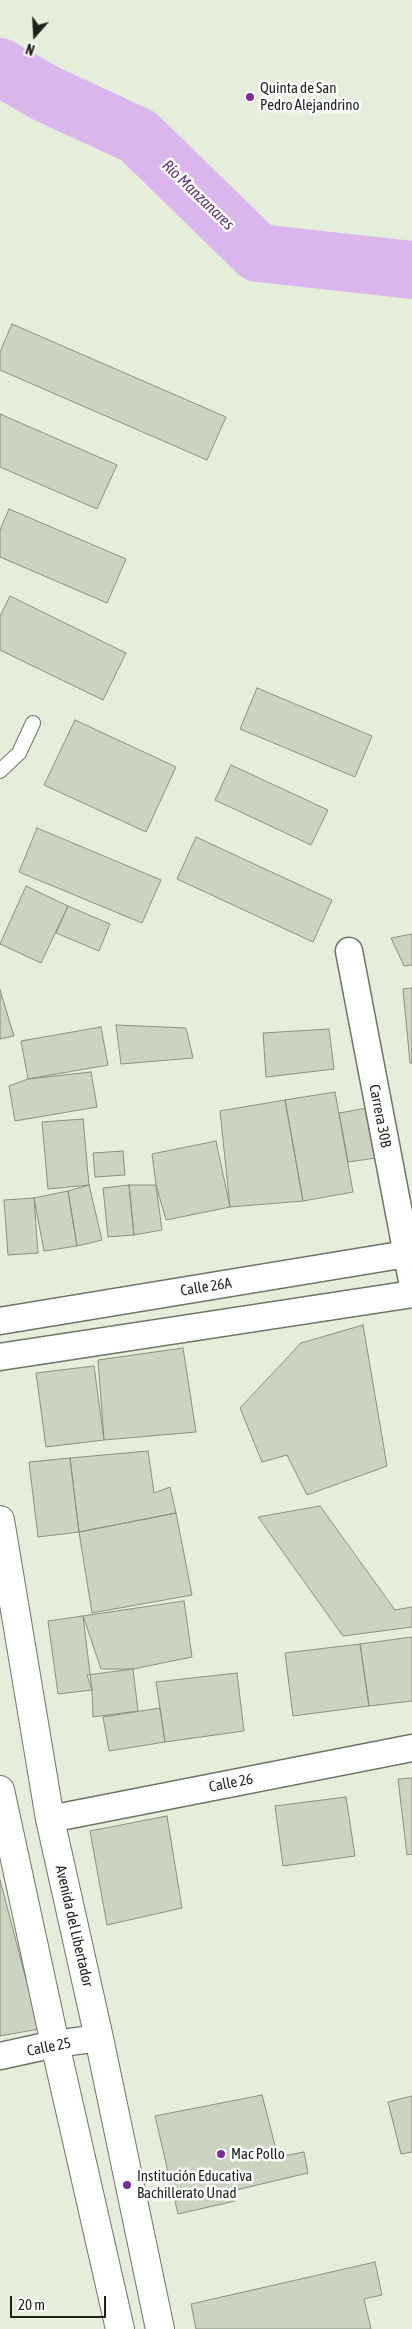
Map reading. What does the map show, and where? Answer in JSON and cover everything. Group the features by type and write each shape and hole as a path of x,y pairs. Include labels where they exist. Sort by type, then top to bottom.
{"main road":[{"name":"Avenida del Libertador","path":"0,1520 50,1819 99,2038 160,2329"},
{"path":"0,1790 54,2044 120,2329"}],"street":[{"name":"Carrera 30B","path":"349,951 409,1253 412,1281"},
{"name":"Calle 26A","path":"0,1321 409,1253"},
{"path":"0,1357 412,1294"},
{"name":"Calle 26","path":"50,1819 412,1748"},
{"name":"Calle 25","path":"0,2056 54,2044 99,2038"}],"lane":[{"path":"0,771 19,752 33,723"}],"building":[{"path":"12,324 226,417 207,460 0,370 0,352"},
{"path":"0,414 117,465 97,509 0,467"},
{"path":"9,509 126,559 107,603 0,557 0,530"},
{"path":"10,596 126,653 103,700 0,650 0,616"},
{"path":"257,688 372,736 355,777 240,729"},
{"path":"75,720 176,767 146,832 44,785"},
{"path":"231,765 328,810 311,845 215,800"},
{"path":"37,828 161,880 142,923 19,872"},
{"path":"196,837 332,900 313,942 177,879"},
{"path":"26,886 68,906 41,963 0,944"},
{"path":"68,906 110,924 99,951 56,933"},
{"path":"412,934 412,965 404,966 391,938"},
{"path":"412,988 412,1063 410,1063 403,989"},
{"path":"0,990 14,1036 0,1039"},
{"path":"116,1025 186,1028 193,1058 121,1064"},
{"path":"101,1027 108,1065 28,1079 21,1041"},
{"path":"329,1029 334,1069 266,1077 263,1033"},
{"path":"91,1072 97,1107 15,1121 9,1086 28,1079"},
{"path":"335,1092 353,1192 303,1201 285,1100"},
{"path":"285,1100 303,1201 230,1207 220,1111"},
{"path":"367,1108 376,1158 348,1162 339,1113"},
{"path":"83,1119 89,1185 48,1189 42,1122"},
{"path":"216,1141 230,1207 166,1220 156,1185 152,1154"},
{"path":"123,1151 125,1175 95,1177 93,1153"},
{"path":"89,1185 102,1240 77,1246 68,1191"},
{"path":"129,1185 156,1185 162,1230 134,1235"},
{"path":"129,1185 134,1235 108,1237 103,1188"},
{"path":"68,1191 77,1246 44,1251 34,1198"},
{"path":"34,1198 38,1253 8,1255 4,1200"},
{"path":"363,1325 387,1466 307,1495 287,1455 262,1462 240,1408 301,1343"},
{"path":"183,1348 196,1432 104,1440 98,1360"},
{"path":"94,1366 104,1440 46,1447 36,1373"},
{"path":"148,1451 154,1493 170,1487 176,1513 79,1532 70,1458"},
{"path":"70,1458 79,1532 38,1537 29,1462"},
{"path":"320,1506 395,1610 412,1607 412,1627 343,1636 258,1517"},
{"path":"176,1513 192,1595 92,1613 79,1532"},
{"path":"184,1601 192,1657 133,1669 101,1669 83,1616"},
{"path":"83,1616 92,1690 58,1694 48,1621"},
{"path":"412,1637 412,1701 369,1706 360,1644"},
{"path":"360,1644 369,1706 293,1716 285,1653"},
{"path":"133,1669 138,1711 93,1717 92,1690 87,1675"},
{"path":"237,1673 244,1731 165,1742 156,1682"},
{"path":"160,1708 165,1742 109,1751 103,1717"},
{"path":"412,1778 412,1854 407,1855 398,1779"},
{"path":"346,1797 355,1856 283,1866 275,1806"},
{"path":"167,1816 182,1908 107,1925 90,1831"},
{"path":"0,1880 39,2029 0,2036"},
{"name":"Mac Pollo","path":"262,2095 278,2157 304,2152 308,2173 232,2191 235,2201 178,2214 155,2116"},
{"path":"412,2096 412,2152 401,2154 388,2102"},
{"path":"375,2262 382,2295 364,2299 371,2329 196,2329 191,2304"}],"waterway":[{"name":"Río Manzanares","path":"0,67 45,93 138,136 258,253 412,270"}],"place":[{"name":"Quinta de San Pedro Alejandrino","path":"250,97"},
{"name":"Mac Pollo","path":"221,2154"},
{"name":"Institución Educativa Bachillerato Unad","path":"127,2185"}]}
